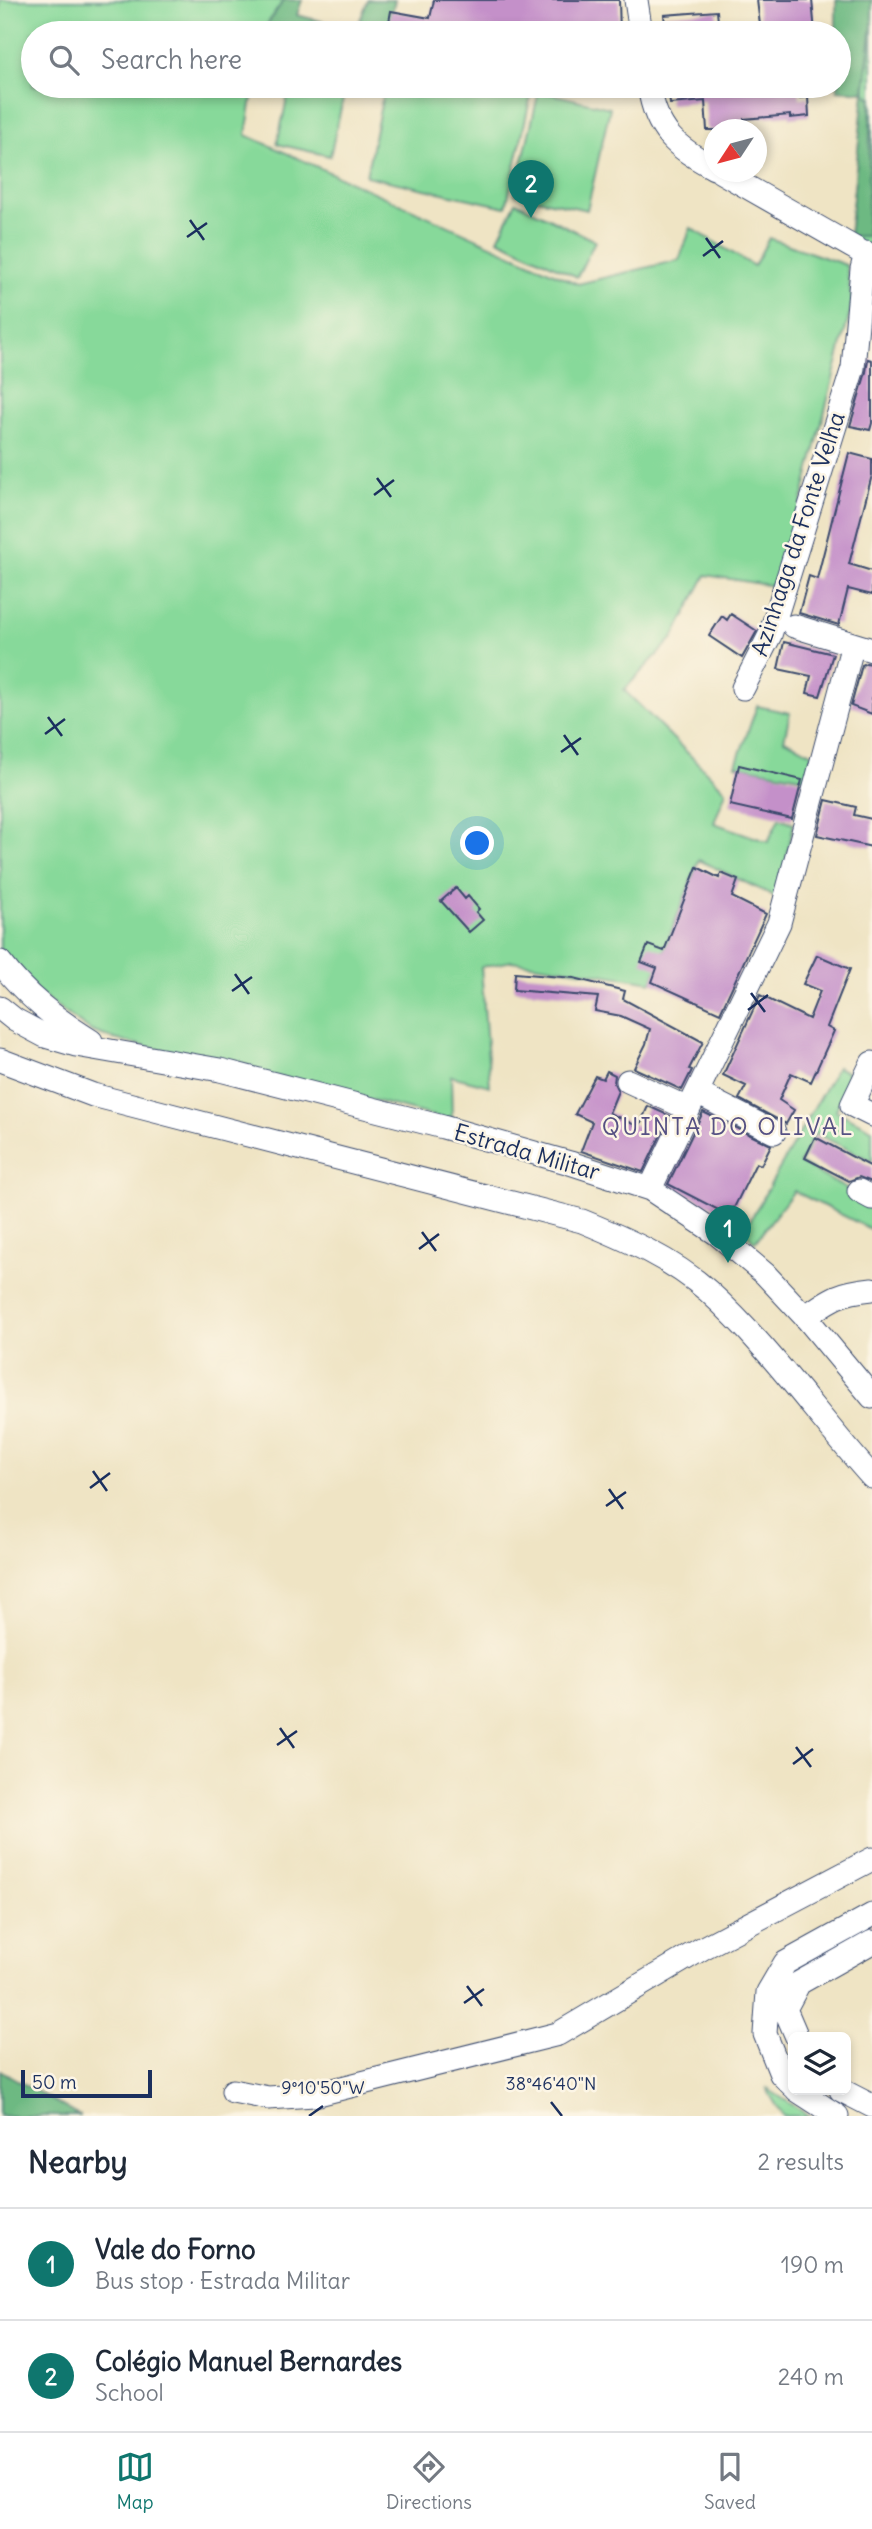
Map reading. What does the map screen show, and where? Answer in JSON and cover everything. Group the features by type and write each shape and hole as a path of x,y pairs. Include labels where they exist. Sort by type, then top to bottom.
{"street":[{"path":"636,0 639,21"},
{"path":"653,98 662,127 674,144 704,162"},
{"name":"Azinhaga da Fonte Velha","path":"737,182 868,264 853,368 770,635 743,688"},
{"path":"650,1189 779,923 863,647 794,626"},
{"name":"Estrada Militar","path":"0,962 20,988 49,1013 105,1050"},
{"name":"Estrada Militar","path":"0,1008 15,1020 46,1036 76,1045 220,1070 443,1127 650,1189 739,1251 765,1274 872,1397"},
{"path":"0,1060 93,1095 582,1221 644,1247 707,1290 787,1373 872,1477"},
{"path":"872,1063 852,1105 872,1115"},
{"path":"628,1081 693,1101 774,1132"},
{"path":"804,1317 836,1295 872,1289"},
{"path":"233,2091 268,2098 314,2095 558,2034 703,1948 872,1859"},
{"path":"788,2081 781,2074 765,2034 768,1992 785,1964 872,1915"},
{"path":"795,2032 785,2009 799,1983 872,1942"},
{"path":"805,2095 837,2116"},
{"path":"851,2095 872,2106"}],"green space":[{"path":"0,0 284,0 270,21 21,21 21,98 252,98 246,135 578,284 679,260 691,228 754,266 769,238 846,265 852,301 850,312 780,587 706,575 673,638 624,690 726,791 714,823 768,842 779,818 794,823 778,898 699,860 652,982 512,961 481,967 490,1086 451,1076 452,1121 114,1039 91,1031 24,983 0,951"},
{"path":"284,0 302,0 297,15 321,21 269,21"},
{"path":"368,0 395,0 390,21 360,21"},
{"path":"836,0 872,0 872,25 864,91 871,98 867,236 849,236 864,92 851,91 851,21 836,21"},
{"path":"872,25 872,250 849,236"},
{"path":"287,98 343,98 330,156 277,144"},
{"path":"382,98 530,98 506,207 366,176"},
{"path":"537,98 568,98 610,108 587,210 515,194"},
{"path":"516,202 595,241 577,277 498,239"},
{"path":"757,706 790,713 784,740 812,753 806,778 736,765"},
{"path":"837,1067 849,1073 836,1111 872,1129 872,1161 815,1133 800,1163 872,1203 872,1230 794,1191 755,1242 744,1231"},
{"path":"0,2070 78,2115 81,2116 0,2116"},
{"path":"766,2088 810,2116 783,2116"}],"building":[{"path":"434,0 619,0 620,21 389,21 391,11 430,18"},
{"path":"757,0 812,0 814,21 760,21"},
{"path":"717,11 718,21 665,21 664,15"},
{"path":"669,98 808,98 809,116 706,119 705,101 670,104"},
{"path":"868,359 872,360 870,430 850,426"},
{"path":"849,453 872,459 872,475 849,564 872,571 872,595 848,589 839,625 799,613 809,576 817,579"},
{"path":"731,614 757,631 742,658 709,636 722,616 727,620"},
{"path":"784,642 833,654 820,696 807,693 811,676 778,669"},
{"path":"872,664 872,714 851,706 862,665"},
{"path":"739,765 802,780 792,819 730,805"},
{"path":"826,800 856,807 854,815 872,819 872,847 817,835"},
{"path":"697,867 719,878 721,873 738,880 732,897 766,914 720,1013 652,982 657,968 641,962 648,945 664,951"},
{"path":"456,888 465,899 468,896 479,909 476,912 483,920 469,932 441,901"},
{"path":"817,955 850,969 827,1027 834,1031 811,1082 791,1073 779,1100 794,1110 786,1124 739,1099 746,1086 723,1075 760,995 809,1019 820,991 803,984"},
{"path":"515,973 574,978 625,991 623,999 703,1042 682,1090 634,1068 650,1029 621,1016 595,1011 598,997 514,990"},
{"path":"607,1071 615,1075 614,1083 618,1091 609,1113 639,1127 648,1106 670,1116 643,1172 581,1151 592,1122 575,1114 595,1076 603,1079"},
{"path":"703,1112 771,1145 761,1165 756,1163 730,1216 668,1184"},
{"path":"815,1137 872,1167 872,1182 859,1177 849,1181 805,1158"}],"place":[{"name":"Colégio Manuel Bernardes","path":"531,218"},
{"name":"Vale do Forno","path":"728,1263"}],"district":[{"name":"QUINTA DO OLIVAL","path":"728,1127"}]}
